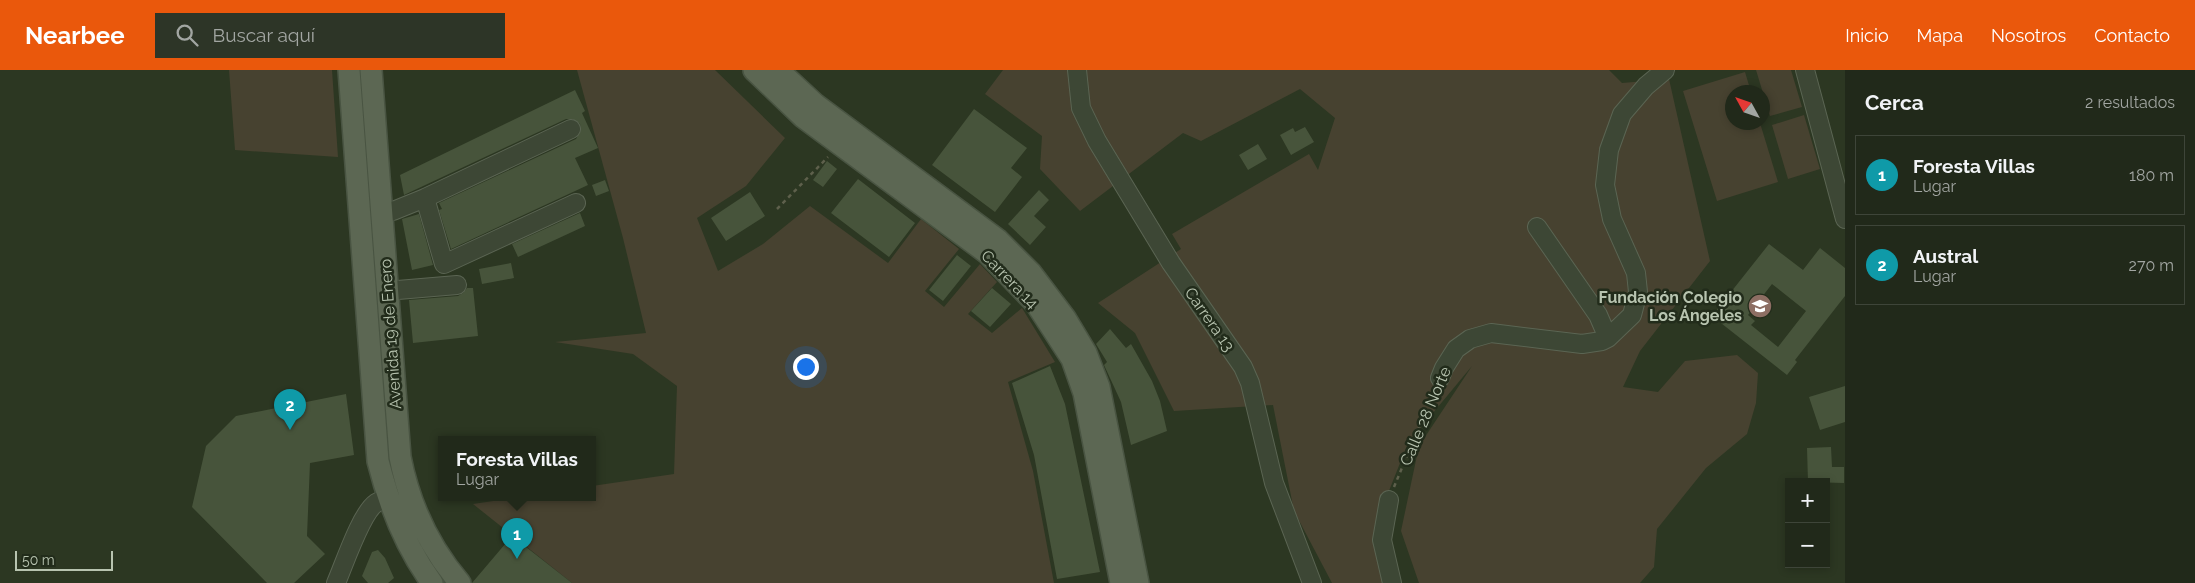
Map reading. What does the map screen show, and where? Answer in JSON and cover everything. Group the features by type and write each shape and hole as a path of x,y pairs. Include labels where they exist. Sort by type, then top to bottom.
{"main road":[{"name":"Avenida 19 de Enero","path":"349,70 378,461 388,497 404,538 419,566 432,583"},
{"name":"Avenida 19 de Enero","path":"371,70 386,291 400,457 410,494 424,528 438,554 460,583"},
{"name":"Carrera 14","path":"754,70 803,117 987,253 1026,292 1054,328 1072,359 1084,394 1121,583"},
{"name":"Carrera 14","path":"778,70 816,105 998,240 1031,273 1061,312 1086,353 1099,387 1138,583"}],"street":[{"name":"Carrera 13","path":"1077,70 1081,108 1097,141 1171,263 1243,367 1250,383 1274,483 1312,583"},
{"path":"1537,227 1598,315 1608,338 1632,315 1638,292 1636,273 1612,219 1605,185 1609,150 1622,114 1646,86 1664,70"},
{"path":"1805,70 1845,219"},
{"path":"381,213 393,211 425,198 571,129"},
{"path":"425,198 444,264 576,203"},
{"path":"386,291 457,284"},
{"name":"Calle 28 Norte","path":"1442,373 1456,350 1470,339 1491,333 1582,344 1602,341 1608,338"},
{"path":"336,583 365,515 374,504 388,497 410,494"},
{"path":"1389,500 1382,540 1392,583"}],"path":[{"path":"777,209 839,145"},
{"name":"Calle 28 Norte","path":"1389,500 1442,373"}],"shaded area":[{"path":"229,70 332,70 338,157 235,150"},
{"path":"577,70 715,70 785,138 746,186 697,218 718,271 763,244 810,206 888,263 921,219 959,249 925,291 944,307 980,264 997,282 968,314 992,333 1022,308 1055,362 1008,382 1033,471 1054,583 572,583 473,504 494,501 596,501 596,485 674,474 677,386 633,354 555,342 646,333 623,238"},
{"path":"1003,70 1609,70 1622,83 1669,79 1710,261 1640,351 1623,387 1658,392 1685,361 1737,355 1758,373 1756,403 1747,434 1706,468 1657,529 1654,567 1640,583 1419,583 1401,531 1419,446 1472,366 1408,443 1377,521 1385,583 1332,583 1294,511 1273,405 1174,411 1135,333 1098,303 1181,249 1172,234 1309,154 1318,170 1335,118 1300,89 1201,141 1183,133 1080,211 1040,169 1042,136 985,94"},
{"path":"1756,70 1791,70 1802,107 1770,116 1770,85 1761,85"},
{"path":"1745,72 1749,85 1725,85 1725,130 1762,130 1778,182 1717,201 1683,91"},
{"path":"1804,115 1820,169 1788,179 1772,125"}],"building":[{"path":"575,90 585,111 582,113 598,148 575,158 588,185 451,249 439,210 442,209 439,203 576,139 581,130 580,124 572,119 566,119 404,195 400,175"},
{"path":"974,109 1027,148 1011,168 1022,177 995,212 932,165"},
{"path":"1305,127 1314,142 1291,155 1280,135 1293,128 1295,132"},
{"path":"1258,144 1267,159 1248,170 1239,155"},
{"path":"827,161 837,169 823,187 813,180"},
{"path":"858,179 915,223 889,257 831,213"},
{"path":"605,180 609,191 596,196 592,185"},
{"path":"1039,190 1049,200 1034,216 1046,227 1030,245 1008,224"},
{"path":"750,192 765,216 726,241 711,218"},
{"path":"580,213 585,226 518,257 512,244"},
{"path":"419,214 433,265 412,270 402,219"},
{"path":"1769,244 1803,270 1820,248 1845,268 1845,296 1795,360 1797,362 1787,375 1712,316","holes":["1772,284 1806,311 1778,347 1751,325 1755,321 1748,315"]},
{"path":"957,255 971,266 943,301 929,290"},
{"path":"511,263 514,278 482,284 479,269"},
{"path":"467,288 473,288 478,336 413,343 409,300 458,296"},
{"path":"992,288 1011,304 990,327 971,311"},
{"path":"1110,329 1126,348 1131,344 1152,381 1160,401 1167,431 1131,445 1121,402 1104,365 1107,362 1096,344"},
{"path":"1050,366 1065,404 1100,572 1057,579 1034,455 1012,383"},
{"path":"1845,386 1845,422 1820,430 1809,397"},
{"path":"346,394 354,455 310,463 307,536 325,554 294,583 267,583 192,507 206,446 236,416"},
{"path":"1831,447 1832,467 1844,467 1844,483 1830,483 1830,478 1808,478 1807,448"},
{"path":"512,536 572,583 472,583"},
{"path":"378,550 385,558 394,578 388,583 368,583 362,576 372,552"}],"place":[{"name":"Fundación Colegio Los Ángeles","path":"1760,306"},
{"name":"Austral","path":"290,430"},
{"name":"Foresta Villas","path":"517,559"}]}
